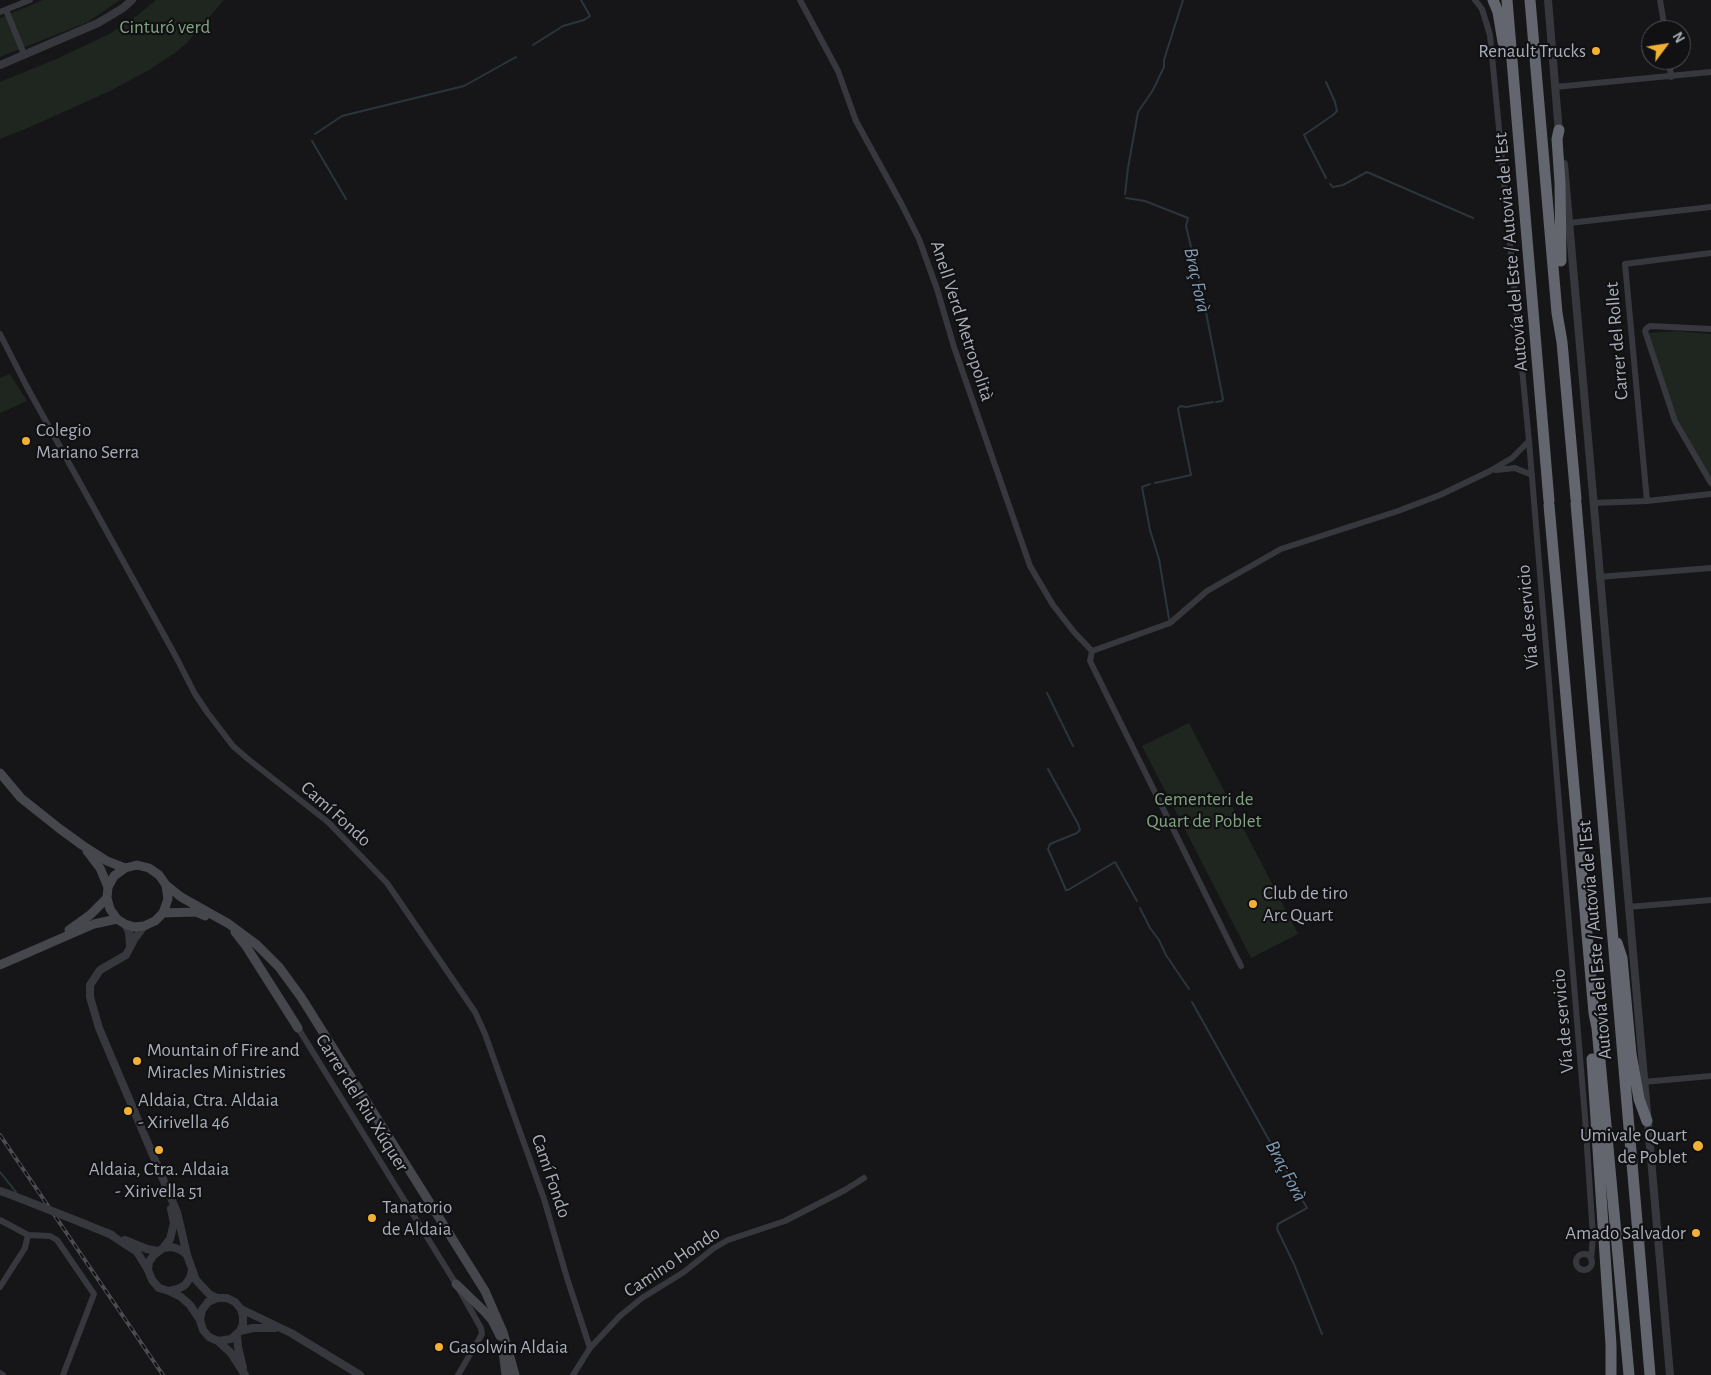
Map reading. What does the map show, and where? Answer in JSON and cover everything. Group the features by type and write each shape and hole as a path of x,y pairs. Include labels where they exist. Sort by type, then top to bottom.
{"highway":[{"path":"1493,0 1502,28 1513,147 1520,169"},
{"name":"Autovía del Este / Autovia de l'Est","path":"1507,0 1520,144 1520,169 1594,1013 1598,1038 1629,1375"},
{"name":"Autovía del Este / Autovia de l'Est","path":"1530,0 1576,501 1650,1375"},
{"path":"1559,130 1557,139 1560,182 1560,250 1565,312 1562,342"},
{"path":"1613,929 1622,958 1631,1054 1639,1099 1647,1121"},
{"path":"1594,1013 1590,1028 1612,1346 1611,1375"}],"main road":[{"path":"0,773 21,798 82,845 109,862 125,868"},
{"path":"82,845 100,868 108,887"},
{"path":"121,922 110,910 107,898 108,887 114,876 125,868 137,866 149,868 159,875 166,885 181,897 229,924 256,944 279,967 301,998 485,1291 503,1332 515,1375"},
{"path":"0,965 94,924 121,922 134,927 144,926 155,921 163,913 168,899 166,885"},
{"path":"58,939 90,915 107,898"},
{"path":"163,913 196,912 229,924 246,946 298,1028"},
{"path":"456,1284 492,1320 500,1336"},
{"path":"497,1316 506,1375"}],"street":[{"path":"2,10 17,2 16,0"},
{"path":"2,10 30,0"},
{"path":"0,65 98,23 123,8 132,0"},
{"name":"Anell Verd Metropolità","path":"800,0 838,71 856,121 919,239 1030,566 1052,605 1092,651"},
{"name":"Vía de servicio","path":"1475,0 1482,9 1490,35 1529,441 1573,964 1593,1236 1591,1259"},
{"path":"1548,0 1559,130 1563,148 1670,1375"},
{"path":"1660,0 1663,20"},
{"path":"2,10 24,54"},
{"path":"1671,70 1672,77"},
{"path":"1555,87 1711,72"},
{"path":"1569,223 1711,207"},
{"name":"Carrer del Rollet","path":"1647,501 1625,264 1711,253"},
{"path":"1711,328 1650,326 1646,328 1645,332 1676,421 1711,484"},
{"name":"Camí Fondo","path":"0,334 27,387 206,712 234,746 328,822 387,883 474,1012 485,1034 544,1198 590,1348"},
{"path":"1240,966 1199,879 1090,661 1092,651 1170,623 1207,591 1281,549 1398,511 1440,495 1490,471 1512,458 1529,441"},
{"path":"1490,471 1515,468 1532,476"},
{"path":"1593,503 1647,501 1711,494"},
{"path":"1600,577 1711,568"},
{"path":"1628,907 1711,900"},
{"path":"121,922 129,932 130,946"},
{"path":"144,926 126,955 100,970 90,985 90,997 99,1028 177,1212 187,1256"},
{"name":"Carrer del Riu Xúquer","path":"298,1028 456,1284 481,1328 482,1334 458,1375"},
{"path":"1644,1082 1711,1076"},
{"name":"Camino Hondo","path":"573,1375 590,1348 620,1316 642,1298 684,1272 714,1248 728,1240 786,1221 864,1178"},
{"path":"148,1270 149,1262 153,1256 170,1239 174,1223 167,1190"},
{"path":"0,1191 147,1248 161,1249 172,1247 180,1250 191,1262 196,1280 205,1291 217,1298"},
{"path":"0,1220 28,1235 50,1236 57,1240 94,1294 63,1375"},
{"path":"108,1233 136,1252 152,1280 159,1288 178,1289 185,1285 190,1278 192,1270"},
{"path":"0,1286 24,1248 28,1235"},
{"name":"Vía de servicio","path":"1585,1254 1593,1236"},
{"path":"1585,1254 1591,1259 1592,1263 1586,1270 1581,1269 1577,1265 1576,1260 1579,1255 1585,1254"},
{"path":"169,1290 190,1305 200,1320 203,1330 209,1337 218,1341 231,1353 245,1375"},
{"path":"200,1320 202,1310 208,1302 217,1298 227,1298 235,1302 241,1309 282,1329 360,1375"},
{"path":"241,1309 243,1324 238,1333 238,1347 245,1375"},
{"path":"218,1341 225,1341 238,1333 253,1328 282,1329"}],"green space":[{"name":"Cinturó verd","path":"43,0 120,0 88,22 0,57 0,18"},
{"name":"Cinturó verd","path":"156,0 224,0 186,44 149,70 110,91 0,139 0,82 61,57 109,34 134,18"},
{"path":"1676,331 1711,334 1711,478 1677,418 1648,333"},
{"path":"10,374 27,401 0,413 0,378"},
{"name":"Cementeri de Quart de Poblet","path":"1189,723 1298,934 1251,958 1142,746"}],"waterway":[{"path":"533,45 563,26 584,20 590,16 581,0"},
{"name":"Braç Forà","path":"1125,194 1138,112 1153,90 1164,67 1164,60 1183,0"},
{"path":"315,134 342,116 464,86 516,57"},
{"path":"1326,82 1337,111 1304,135 1326,178"},
{"path":"312,141 346,199"},
{"path":"1330,184 1333,187 1343,185 1367,172 1473,218"},
{"name":"Braç Forà","path":"1126,198 1145,201 1188,218 1186,226 1204,302 1223,399 1216,402"},
{"name":"Braç Forà","path":"1155,483 1191,475 1178,409 1180,406 1186,407 1213,402"},
{"name":"Braç Forà","path":"1150,484 1142,487 1150,530 1159,559 1169,619"},
{"name":"Braç Forà","path":"1047,693 1073,746"},
{"name":"Braç Forà","path":"1048,769 1080,830 1050,844 1048,849 1066,890 1115,862 1137,901"},
{"name":"Braç Forà","path":"1140,908 1166,955 1189,989"},
{"name":"Braç Forà","path":"1192,1002 1307,1208 1278,1224 1277,1229 1294,1264 1322,1334"},
{"path":"0,1172 16,1192"}],"railway":[{"path":"0,1135 163,1375"}],"place":[{"name":"Renault Trucks","path":"1596,51"},
{"name":"Colegio Mariano Serra","path":"26,441"},
{"name":"Club de tiro Arc Quart","path":"1253,904"},
{"name":"Mountain of Fire and Miracles Ministries","path":"137,1061"},
{"name":"Aldaia, Ctra. Aldaia - Xirivella 46","path":"128,1111"},
{"name":"Umivale Quart de Poblet","path":"1698,1146"},
{"name":"Aldaia, Ctra. Aldaia - Xirivella 51","path":"159,1150"},
{"name":"Tanatorio de Aldaia","path":"372,1218"},
{"name":"Amado Salvador","path":"1696,1233"},
{"name":"Gasolwin Aldaia","path":"439,1347"}]}
